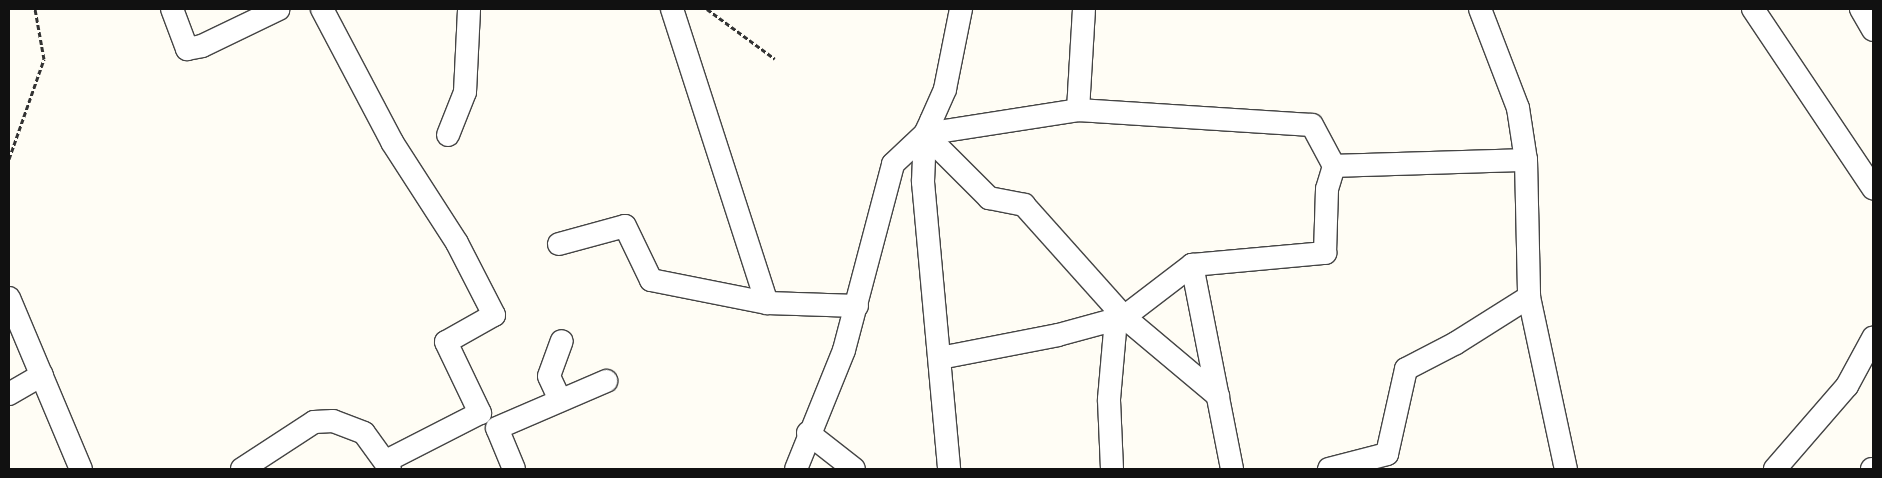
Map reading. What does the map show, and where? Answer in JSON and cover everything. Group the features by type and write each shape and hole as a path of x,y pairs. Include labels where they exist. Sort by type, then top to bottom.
{"street":[{"path":"172,9 187,49 202,46 279,9"},
{"path":"322,9 392,142 457,242 494,315 446,342 480,413 497,428 514,469"},
{"path":"448,135 465,92 469,9"},
{"path":"672,9 767,303"},
{"path":"949,469 922,182 925,134 945,89 961,9"},
{"path":"1078,110 1084,9"},
{"path":"1480,9 1518,108 1526,160 1529,297 1566,469"},
{"path":"1753,9 1873,188"},
{"path":"1861,9 1873,30"},
{"path":"796,469 808,433 844,350 893,164 925,134 1078,110 1312,125 1334,166 1327,189 1325,253 1192,265 1120,318 1058,335 940,358"},
{"path":"925,134 989,198 1024,205 1120,318 1218,396"},
{"path":"1334,166 1526,160"},
{"path":"558,244 625,226 651,280 767,303 857,306"},
{"path":"1192,265 1232,469"},
{"path":"1329,469 1386,454 1406,369 1456,343 1529,297"},
{"path":"9,298 80,469"},
{"path":"1112,469 1109,399 1120,318"},
{"path":"1775,469 1847,386 1873,338"},
{"path":"560,400 549,376 562,341"},
{"path":"9,394 42,375"},
{"path":"497,428 606,381"},
{"path":"242,469 314,422 333,421 364,433 388,465 480,413"},
{"path":"808,433 854,469"}],"path":[{"path":"9,159 44,58 35,9"},
{"path":"707,9 775,59"}]}
